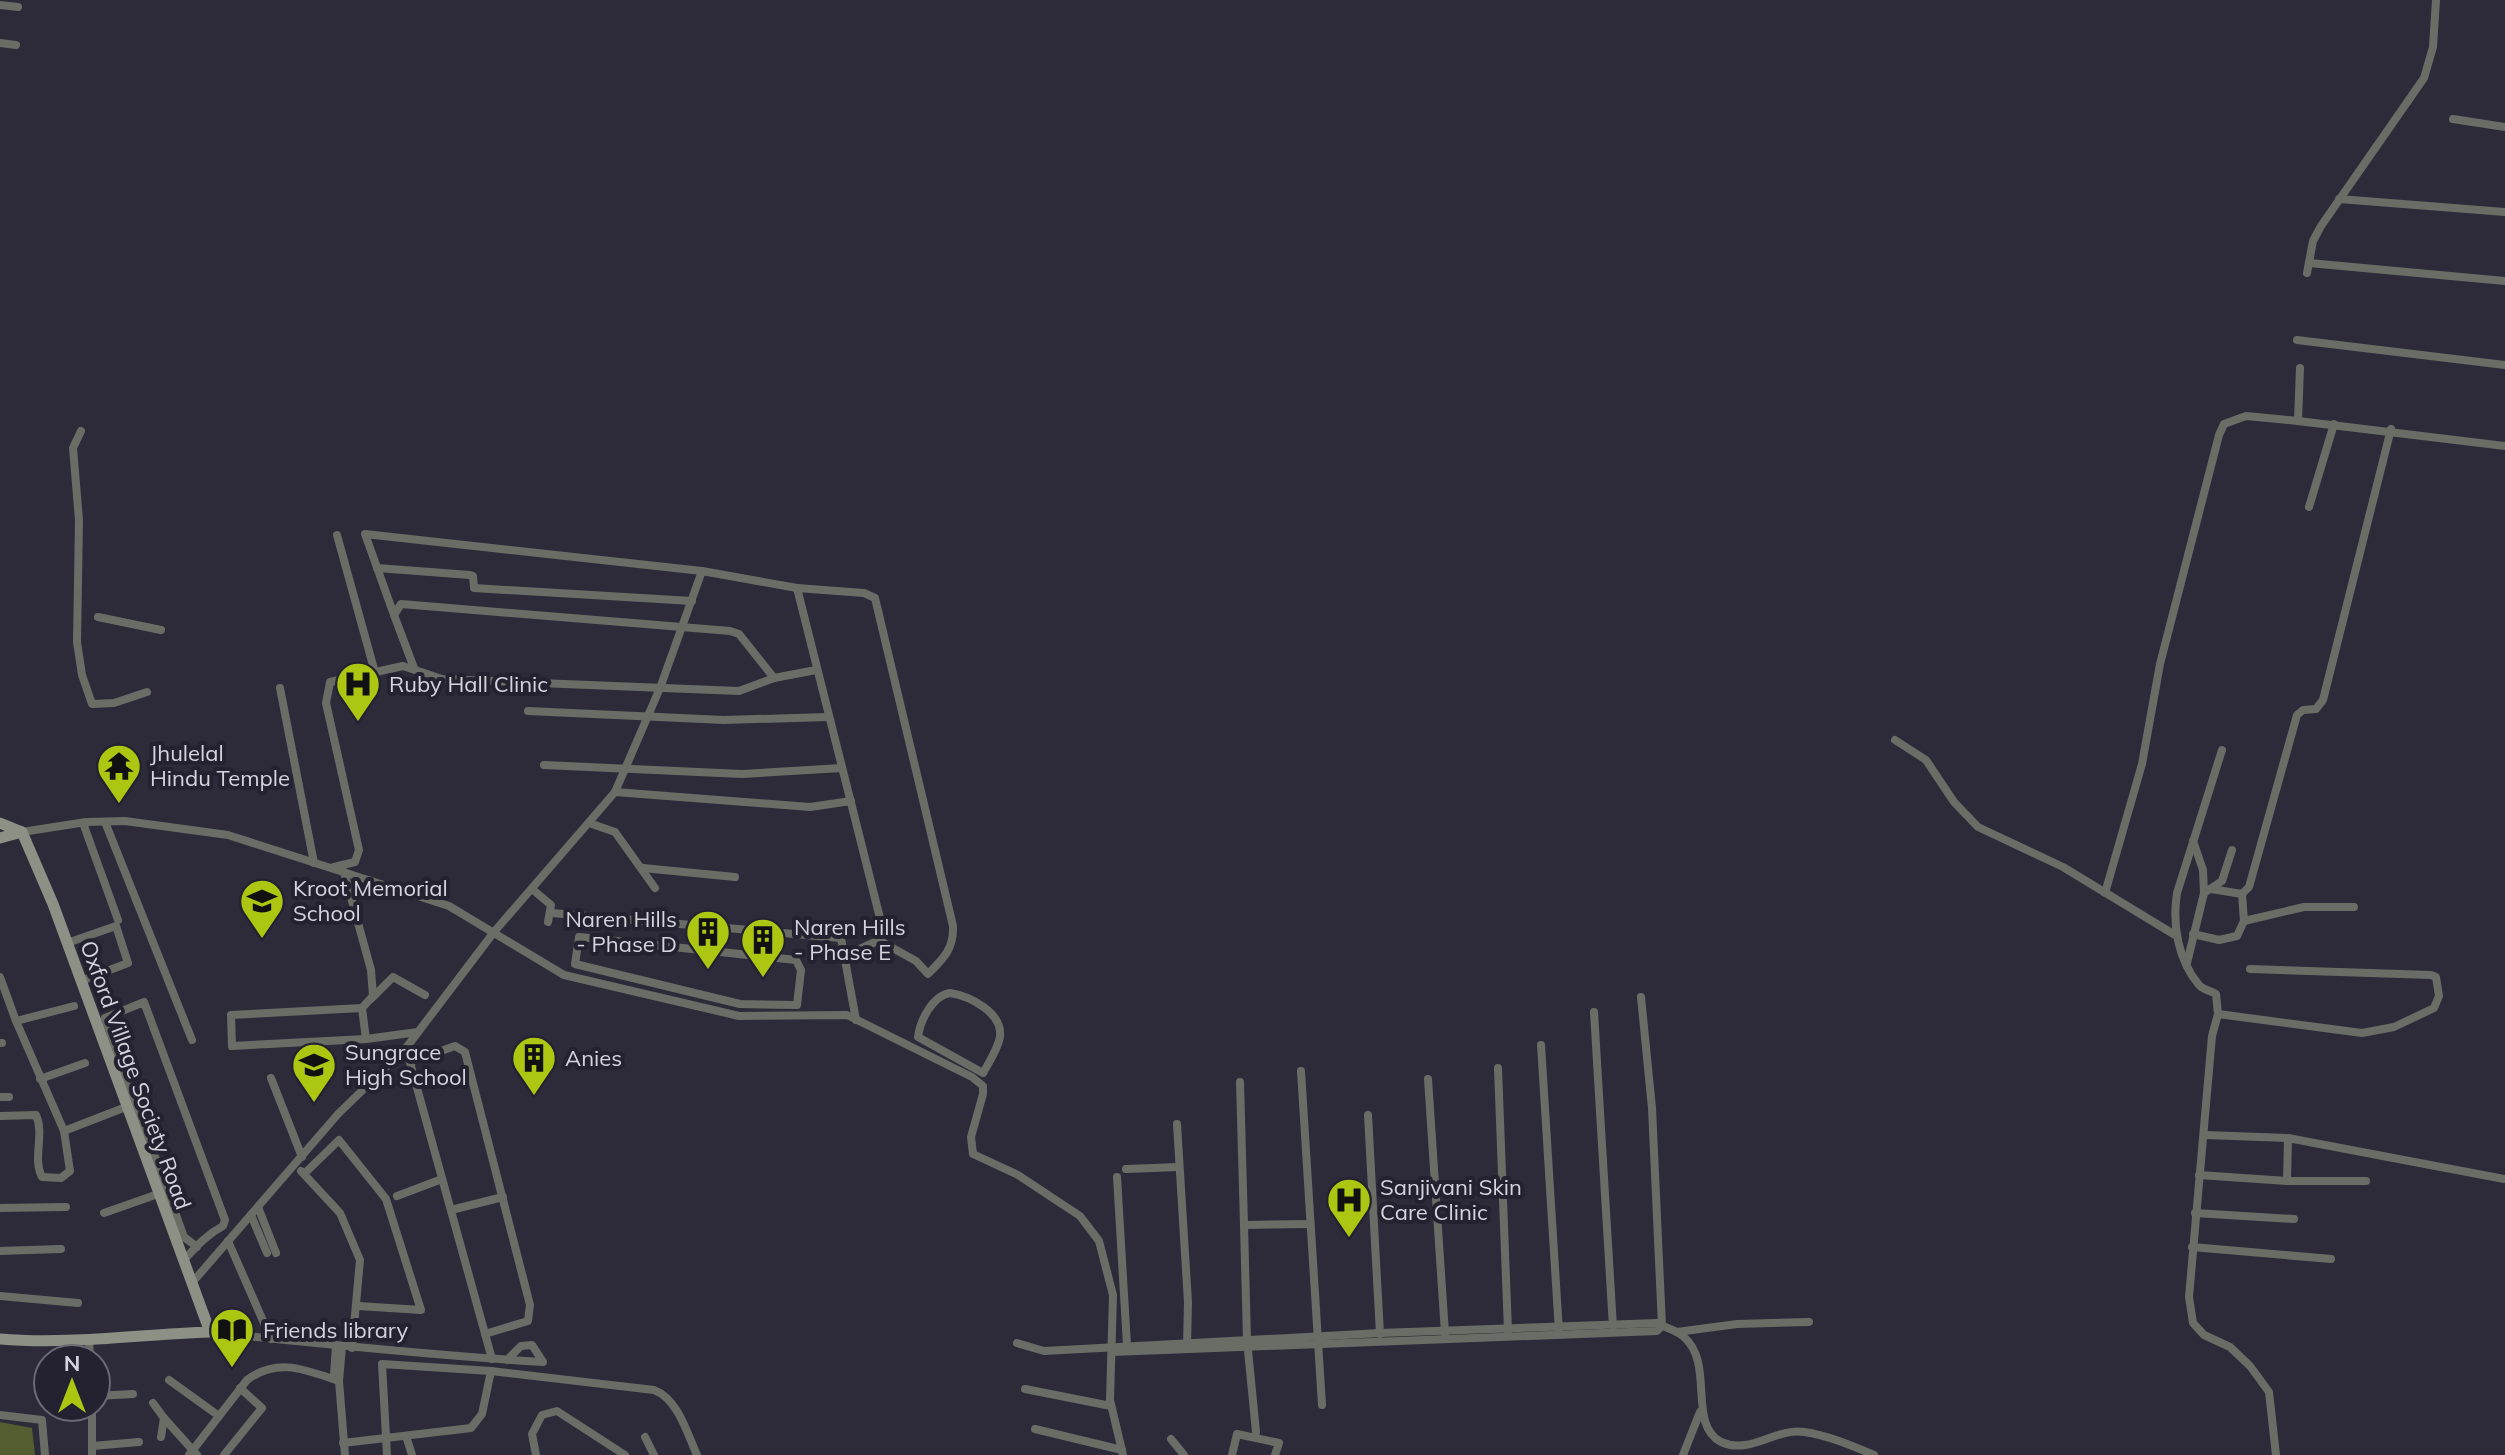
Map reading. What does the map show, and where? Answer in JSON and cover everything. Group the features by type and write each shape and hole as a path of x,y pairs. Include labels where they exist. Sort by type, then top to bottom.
{"street":[{"path":"2436,0 2433,47 2424,78 2313,241 2308,268 2505,281"},
{"path":"0,5 18,7"},
{"path":"0,43 16,45"},
{"path":"2453,119 2505,127"},
{"path":"2339,199 2505,212"},
{"path":"2297,340 2505,365"},
{"path":"2298,421 2300,368"},
{"path":"2105,893 2142,764 2160,664 2224,424 2246,416 2391,429 2505,446"},
{"path":"2309,507 2334,424"},
{"path":"2193,934 2229,940 2237,936 2244,921 2242,894 2249,887 2297,715 2303,710 2316,709 2323,700 2391,429"},
{"path":"81,431 73,448 79,520 77,642 82,675 92,704 114,703 147,692"},
{"path":"414,668 365,534 702,571 797,588 864,593 875,598 935,841 954,940 948,954 928,974 909,957 880,941"},
{"path":"337,535 374,669"},
{"path":"377,568 470,575 473,576 474,588 692,601"},
{"path":"191,1284 338,1114 406,1048 494,932 615,792 660,688 702,571"},
{"path":"797,588 882,926 880,941"},
{"path":"394,615 401,604 736,632 774,678"},
{"path":"98,617 161,630"},
{"path":"330,868 355,862 359,850 324,695 330,682 374,669 414,668 442,679 739,691 774,678 816,670"},
{"path":"280,688 314,863"},
{"path":"528,711 772,721 828,717"},
{"path":"1895,740 1926,760 1954,802 1978,827 2063,867 2175,935"},
{"path":"2222,750 2177,893 2175,935 2201,988 2216,994 2218,1014 2212,1036 2189,1297 2193,1323 2204,1335 2230,1347 2261,1379 2269,1392 2276,1455"},
{"path":"544,765 742,774 842,768"},
{"path":"615,792 810,807 851,801"},
{"path":"105,822 192,1040"},
{"path":"0,838 22,832 105,822 205,831 449,906 564,975 739,1016 838,1014 960,1066 983,1073 999,1040 999,1028 981,1004 957,994 942,994 925,1015 918,1037 960,1066 983,1086 971,1137 973,1154 1018,1175 1080,1216 1099,1241 1113,1295 1111,1406 1122,1452 1035,1429"},
{"path":"0,823 22,832"},
{"path":"83,823 118,920"},
{"path":"589,823 615,832 655,888"},
{"name":"Oxford Village Society Road","path":"22,832 81,981 100,1020 126,1107 210,1332"},
{"path":"2187,964 2193,934 2208,891 2193,841"},
{"path":"2208,891 2222,881 2232,850"},
{"path":"643,868 735,877"},
{"path":"344,872 371,970 370,1000"},
{"path":"532,889 549,901 552,913 548,922"},
{"path":"2208,891 2242,894"},
{"path":"2244,921 2304,907 2354,907"},
{"path":"552,913 841,938 856,1020"},
{"path":"67,943 116,926 129,957 128,963 81,981"},
{"path":"579,937 796,960 801,970 797,1005 740,1004 646,981 575,964 579,937"},
{"path":"844,956 880,941"},
{"path":"2218,1014 2362,1033 2394,1027 2419,1016 2434,1008 2439,996 2436,977 2431,975 2250,969"},
{"path":"0,977 64,1131 70,1171 61,1178 42,1177 37,1168 39,1123 36,1115 0,1116"},
{"path":"418,1032 366,1039 232,1046 231,1015 362,1008 393,977 425,995"},
{"path":"643,994 646,981"},
{"path":"1017,1343 1044,1351 1614,1328 1657,1331 1662,1326 1652,1108 1641,997"},
{"path":"183,1261 195,1248 207,1234 223,1226 225,1220 144,1002 100,1020 184,1237 195,1248"},
{"path":"16,1021 74,1006"},
{"path":"362,1008 366,1039"},
{"path":"1594,1012 1614,1328"},
{"path":"1541,1045 1558,1330"},
{"path":"410,1062 455,1046 465,1052 530,1314 528,1321 515,1327 485,1334"},
{"path":"406,1048 492,1359"},
{"path":"40,1079 85,1063"},
{"path":"1498,1068 1508,1332"},
{"path":"1301,1071 1322,1405"},
{"path":"271,1078 302,1157"},
{"path":"1428,1079 1446,1335"},
{"path":"1240,1082 1247,1343 1256,1432"},
{"path":"64,1131 126,1107"},
{"path":"1368,1115 1380,1337"},
{"path":"1177,1124 1188,1302 1187,1347"},
{"path":"2205,1135 2288,1138 2504,1179"},
{"path":"2287,1181 2288,1138"},
{"path":"305,1173 339,1140 386,1199 421,1310 358,1306"},
{"path":"293,1167 305,1173 329,1198 352,1234 360,1260 358,1306 334,1374 339,1381 345,1455"},
{"path":"1126,1169 1179,1167"},
{"path":"2199,1175 2287,1181 2366,1181"},
{"path":"1117,1177 1127,1345"},
{"path":"397,1196 442,1179"},
{"path":"104,1213 158,1194"},
{"path":"451,1210 503,1197"},
{"path":"0,1208 66,1207"},
{"path":"251,1215 272,1253 258,1207"},
{"path":"2195,1213 2294,1219"},
{"path":"1244,1225 1310,1224"},
{"path":"228,1241 271,1339"},
{"path":"2192,1247 2331,1259"},
{"path":"0,1251 61,1249"},
{"path":"0,1296 78,1303"},
{"path":"1676,1332 1737,1324 1809,1322"},
{"path":"1662,1326 1676,1332 1694,1349 1708,1432 1737,1447 1804,1432 1874,1455"},
{"path":"0,1339 51,1343 136,1334 210,1332 344,1347 492,1359 507,1360 543,1362 532,1345 521,1346 507,1360"},
{"path":"1112,1349 1127,1345 1187,1347"},
{"path":"387,1455 382,1364 491,1371 665,1394 697,1455"},
{"path":"153,1403 193,1454 240,1388 258,1371 281,1365 339,1381"},
{"path":"343,1443 471,1428 482,1414 491,1371"},
{"path":"169,1380 219,1416"},
{"path":"224,1455 262,1408 240,1388"},
{"path":"1025,1389 1111,1406"},
{"path":"112,1395 133,1394"},
{"path":"1683,1455 1695,1431 1703,1400"},
{"path":"536,1455 532,1434 542,1415 557,1411 625,1455"},
{"path":"0,1415 42,1420 45,1455"},
{"path":"161,1437 164,1418"},
{"path":"92,1423 92,1450 139,1442"},
{"path":"1232,1455 1237,1434 1279,1443 1275,1455"},
{"path":"406,1436 412,1455"},
{"path":"645,1437 654,1455"},
{"path":"1171,1439 1184,1455"},
{"path":"115,1444 115,1455"},
{"path":"1840,1455 1852,1446"}],"green space":[{"path":"0,1422 32,1428 35,1455 0,1455"}],"place":[{"name":"Ruby Hall Clinic","path":"358,723"},
{"name":"Jhulelal Hindu Temple","path":"119,805"},
{"name":"Kroot Memorial School","path":"262,940"},
{"name":"Naren Hills - Phase D","path":"708,971"},
{"name":"Naren Hills - Phase E","path":"763,979"},
{"name":"Anies","path":"534,1097"},
{"name":"Sungrace High School","path":"314,1104"},
{"name":"Sanjivani Skin Care Clinic","path":"1349,1239"},
{"name":"Friends library","path":"232,1369"}]}
